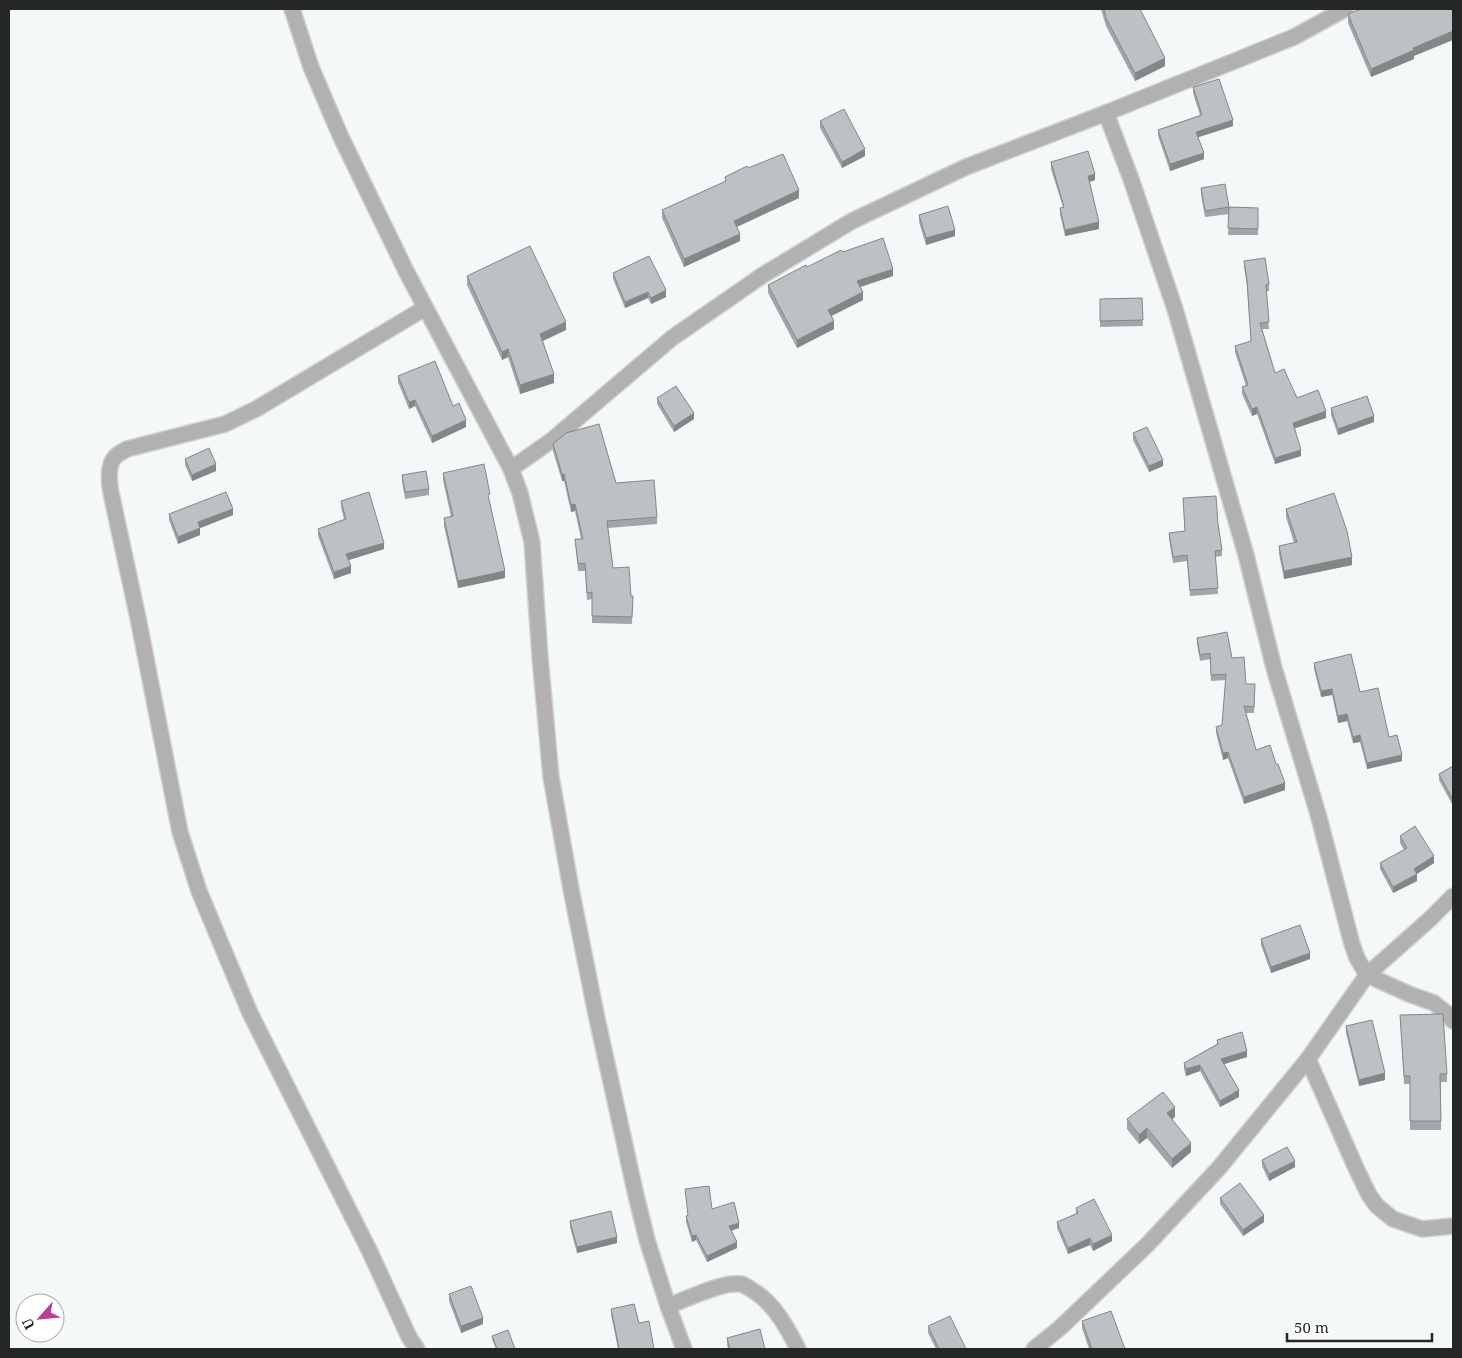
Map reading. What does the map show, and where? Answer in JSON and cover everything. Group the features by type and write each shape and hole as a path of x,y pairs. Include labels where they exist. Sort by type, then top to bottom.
{"street":[{"path":"292,9 311,67 340,135 406,271 511,469 524,510 532,542 551,777 571,889 598,1023 647,1240 684,1349"},
{"path":"511,469 552,440 672,338 763,275 852,221 966,167 1294,37 1345,9"},
{"path":"1106,113 1134,187 1175,309 1246,555 1274,668 1318,814 1352,944 1367,975 1408,994 1434,1003 1450,1016 1453,1021"},
{"path":"417,1349 409,1337 370,1252 250,1014 199,890 180,832 138,618 110,493 109,479 114,457 127,450 225,424 256,408 425,308"},
{"path":"1034,1349 1061,1327 1148,1244 1219,1168 1308,1059 1367,975 1453,896"},
{"path":"1308,1059 1356,1168 1377,1206 1393,1219 1422,1229 1453,1226"},
{"path":"668,1306 717,1287 742,1284 768,1302 790,1333 798,1349"}],"building":[{"path":"1104,9 1140,9 1165,58 1135,73 1106,18"},
{"path":"1361,9 1453,9 1453,31 1371,69 1348,14"},
{"path":"1219,79 1233,120 1196,132 1204,153 1170,164 1158,130 1202,115 1193,87"},
{"path":"844,109 865,149 842,162 820,121"},
{"path":"1088,151 1095,174 1088,176 1099,222 1065,230 1060,208 1064,207 1051,162"},
{"path":"783,154 799,190 734,221 740,234 684,259 662,210 726,181 725,177 747,166 748,168"},
{"path":"1225,184 1229,207 1205,211 1201,188"},
{"path":"948,206 955,230 926,238 919,215"},
{"path":"1229,207 1258,208 1258,229 1228,228"},
{"path":"883,238 893,269 857,281 863,292 828,310 834,321 797,340 768,285 806,265 807,267 841,250 843,252"},
{"path":"530,246 566,322 540,334 554,374 520,385 508,349 502,352 467,276"},
{"path":"649,256 666,290 651,298 648,292 625,302 613,273"},
{"path":"1265,258 1269,284 1266,285 1269,322 1260,323 1275,373 1284,369 1297,398 1318,390 1326,411 1293,423 1301,450 1275,458 1257,407 1252,409 1242,387 1248,385 1235,346 1251,341 1244,261"},
{"path":"1142,298 1143,320 1100,321 1100,299"},
{"path":"435,361 453,406 459,403 466,420 432,436 415,400 409,402 398,376"},
{"path":"676,386 694,413 674,426 657,398"},
{"path":"1367,396 1374,416 1338,429 1331,408"},
{"path":"599,424 616,483 654,480 657,517 607,521 613,568 629,567 631,596 633,596 632,617 592,616 592,592 587,593 585,563 578,564 575,539 583,539 575,504 571,505 564,474 562,474 553,444 566,433"},
{"path":"1147,427 1163,460 1149,466 1133,433"},
{"path":"209,448 216,464 192,475 185,459"},
{"path":"484,464 490,494 488,495 505,571 458,581 444,518 453,516 443,473"},
{"path":"426,471 429,489 405,492 402,475"},
{"path":"226,492 233,509 198,522 200,528 178,537 169,514"},
{"path":"369,492 384,543 346,554 351,566 334,572 318,529 346,519 341,501"},
{"path":"1334,493 1347,531 1352,557 1284,571 1279,546 1297,542 1286,509"},
{"path":"1216,496 1222,550 1215,551 1218,588 1190,590 1187,555 1173,557 1169,533 1185,531 1183,498"},
{"path":"1227,632 1232,658 1244,657 1246,684 1255,684 1254,707 1244,706 1256,750 1270,745 1285,783 1244,797 1228,752 1223,753 1216,727 1222,725 1226,674 1211,675 1210,653 1200,655 1197,638"},
{"path":"1351,654 1360,692 1378,688 1389,737 1397,735 1402,755 1367,763 1360,735 1353,737 1347,714 1338,716 1332,689 1321,691 1314,663"},
{"path":"1453,766 1453,800 1439,774"},
{"path":"1415,826 1434,856 1414,869 1417,874 1393,887 1380,863 1407,848 1400,836"},
{"path":"1300,925 1310,953 1271,967 1261,939"},
{"path":"1443,1014 1447,1074 1440,1074 1441,1121 1410,1121 1410,1076 1404,1076 1400,1015"},
{"path":"1372,1020 1385,1073 1359,1080 1346,1026"},
{"path":"1242,1032 1247,1051 1221,1059 1239,1090 1220,1101 1200,1065 1186,1069 1184,1063 1218,1044 1217,1040"},
{"path":"1163,1092 1175,1107 1167,1113 1191,1143 1172,1159 1147,1128 1139,1135 1127,1119"},
{"path":"1287,1147 1295,1161 1269,1174 1262,1160"},
{"path":"1240,1183 1264,1215 1243,1230 1220,1198"},
{"path":"709,1186 712,1209 734,1202 739,1223 729,1226 737,1242 707,1256 696,1235 692,1236 686,1216 688,1215 685,1189"},
{"path":"1094,1199 1112,1235 1093,1244 1090,1238 1068,1248 1057,1222 1078,1213 1076,1208"},
{"path":"611,1211 617,1237 577,1247 570,1221"},
{"path":"471,1286 483,1318 461,1326 449,1294"},
{"path":"634,1304 639,1323 649,1321 654,1349 619,1349 611,1309"},
{"path":"1111,1311 1125,1349 1092,1349 1082,1321"},
{"path":"950,1316 966,1349 939,1349 928,1326"},
{"path":"760,1329 765,1349 730,1349 727,1338"},
{"path":"508,1330 515,1349 497,1349 492,1336"}]}
